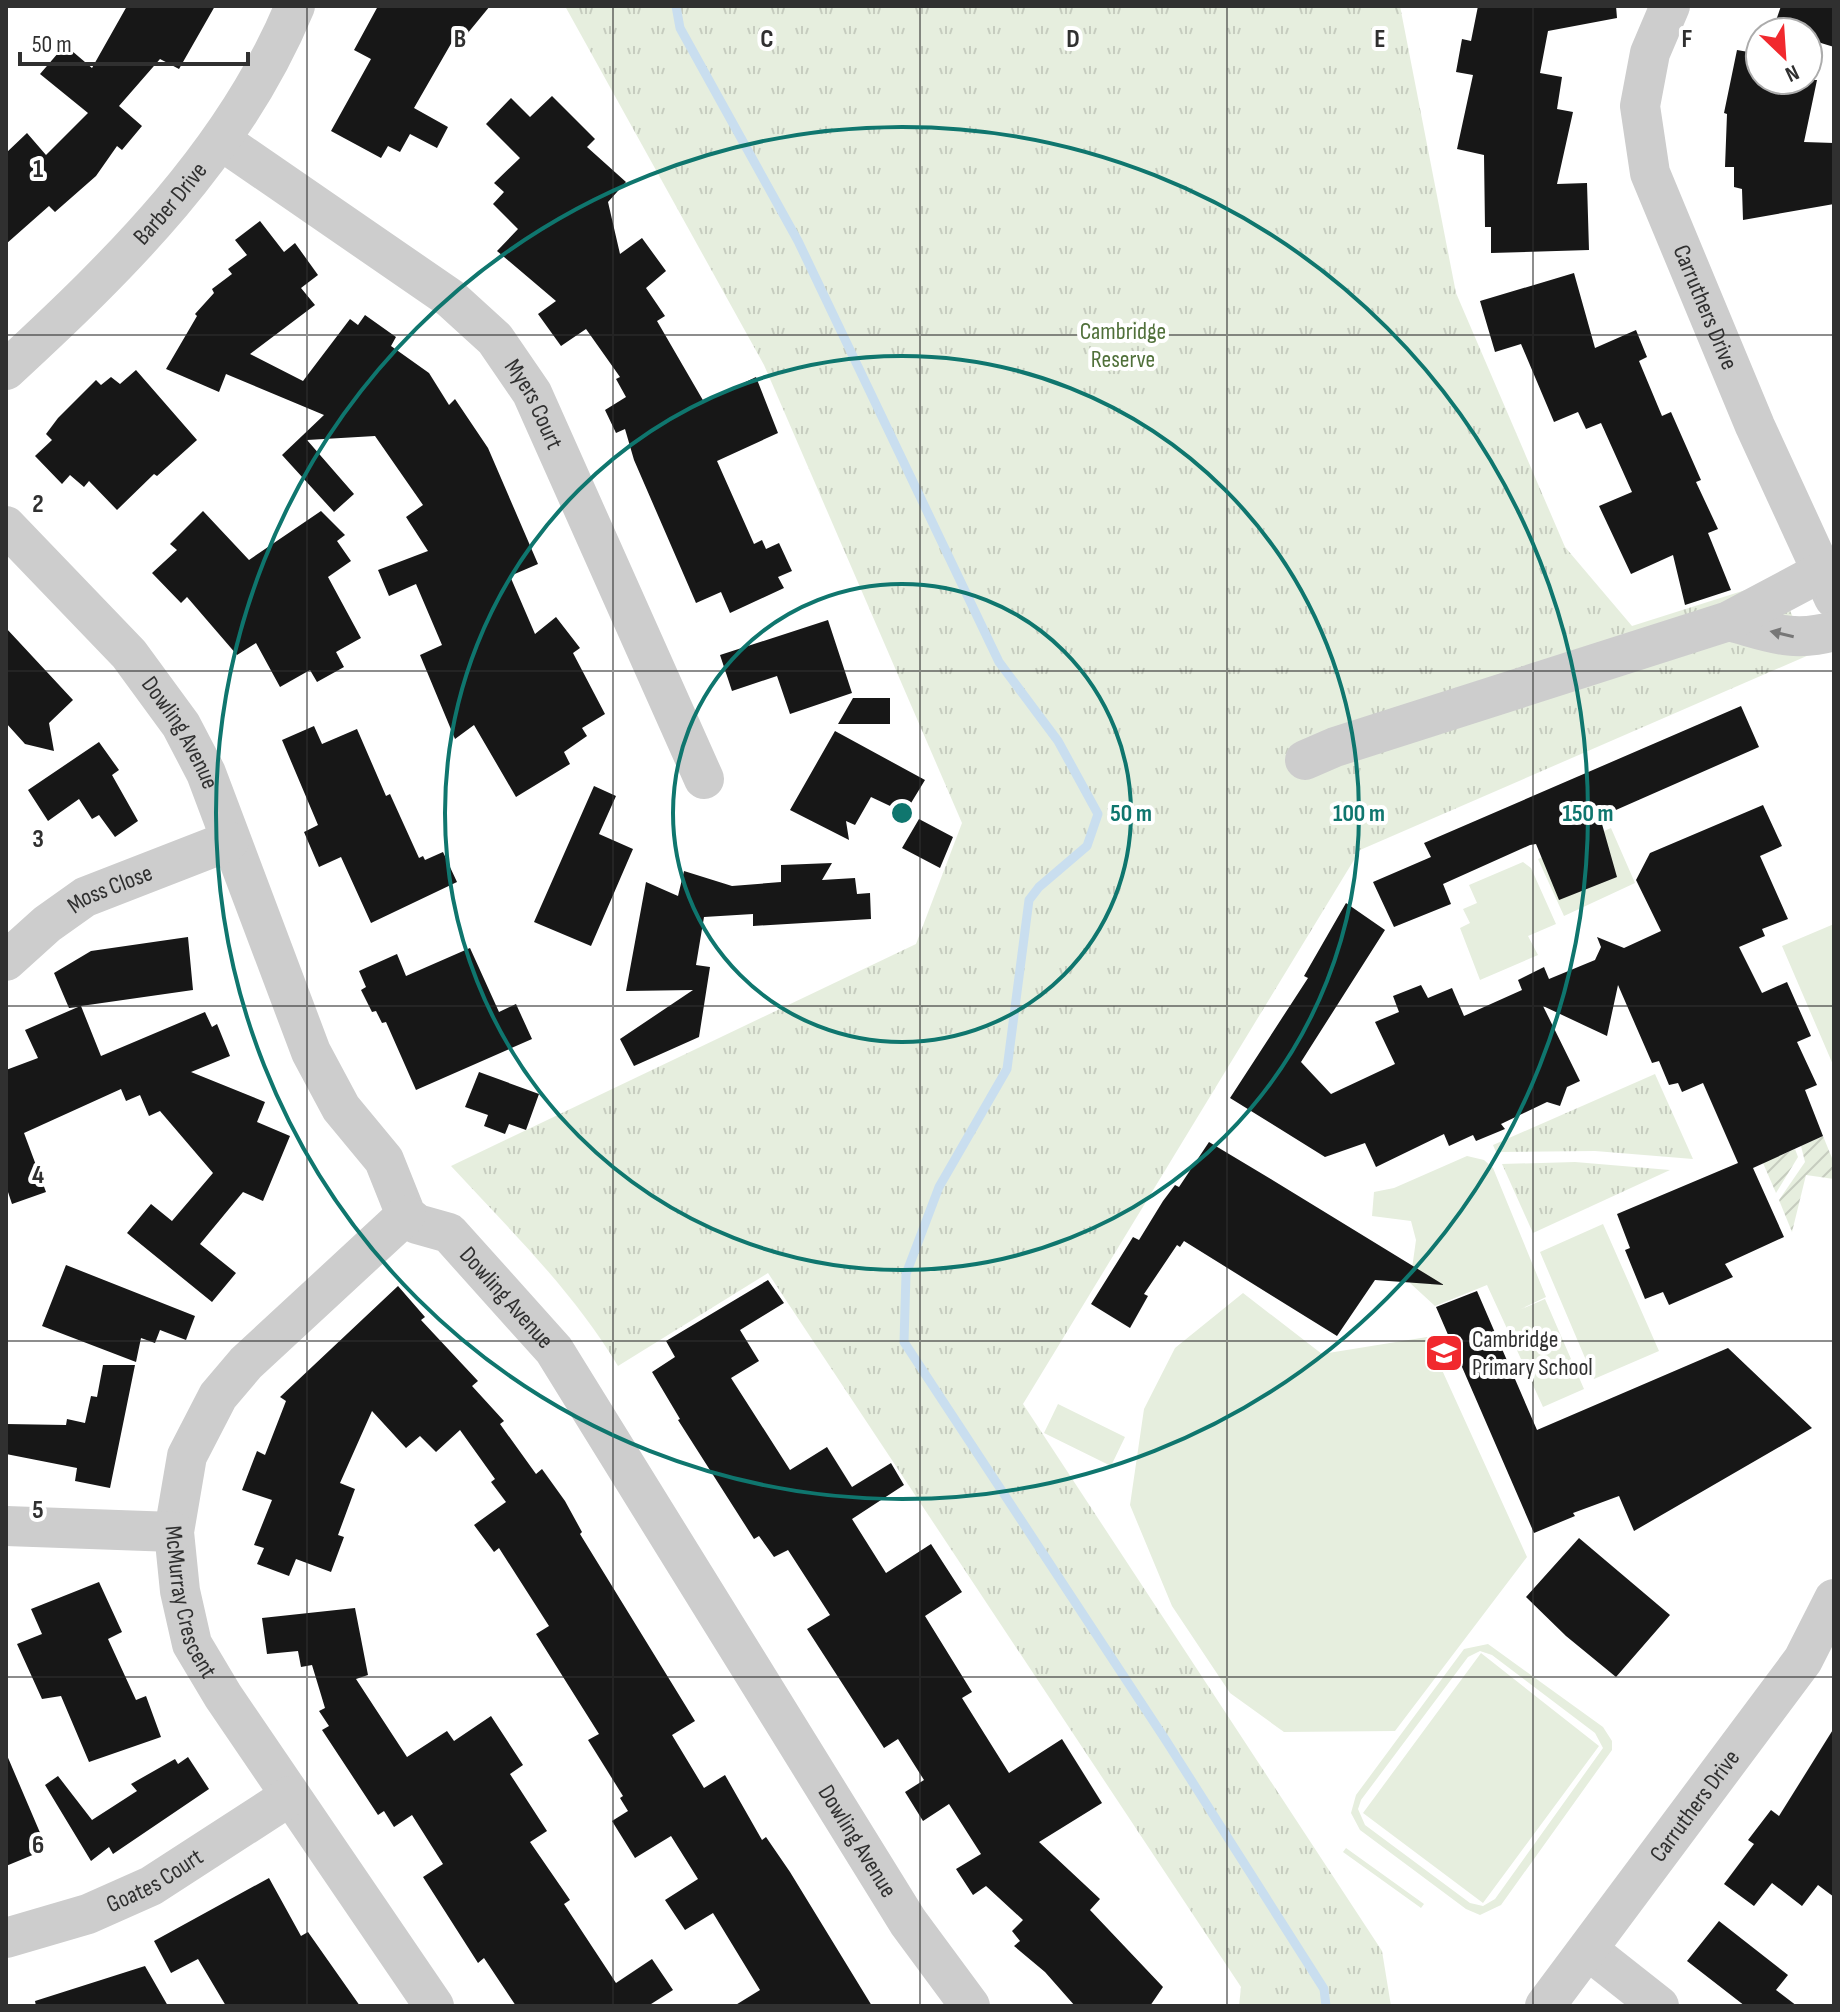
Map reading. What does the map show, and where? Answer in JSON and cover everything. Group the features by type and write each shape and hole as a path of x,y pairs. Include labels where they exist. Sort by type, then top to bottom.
{"street":[{"name":"Barber Drive","path":"6,370 107,274 170,206 222,141 281,40 295,6"},
{"name":"Carruthers Drive","path":"1670,6 1650,53 1640,106 1650,173 1755,426 1828,585"},
{"name":"Myers Court","path":"222,141 450,298 495,339 532,393 704,779"},
{"name":"Dowling Avenue","path":"6,526 154,684 206,773 229,841 311,1052 341,1108 384,1160 406,1215 417,1224 449,1233 554,1350 908,1922 970,2006"},
{"path":"1305,760 1335,747 1729,621 1828,585"},
{"path":"1729,621 1794,638 1808,638 1834,631"},
{"name":"Moss Close","path":"6,961 47,924 85,897 229,841"},
{"name":"McMurray Crescent","path":"406,1215 246,1363 218,1396 187,1456 174,1532 180,1591 192,1644 223,1696 434,2006"},
{"path":"6,1526 174,1532"},
{"name":"Carruthers Drive","path":"1545,2006 1803,1660 1834,1599"},
{"name":"Goates Court","path":"6,1938 88,1914 151,1886 290,1796"},
{"path":"1588,1950 1659,2006"}],"green space":[{"name":"Cambridge Reserve","path":"565,6 1400,6 1456,293 1565,547 1632,626 1777,580 1809,655 1360,850 1023,1404 1382,1951 1391,2006 1239,2006 1241,1987 768,1273 618,1366 561,1287 451,1166 916,944 962,823 764,365"},
{"path":"1611,828 1635,883 1564,916 1538,859"},
{"path":"1523,862 1531,868 1556,924 1528,936 1538,955 1480,980 1460,928 1470,923 1463,909 1477,903 1469,885"},
{"path":"1834,924 1834,1067 1782,946"},
{"path":"1655,1074 1693,1159 1595,1151 1496,1152 1493,1145"},
{"path":"1823,1136 1834,1163 1834,1179 1806,1175 1792,1232 1779,1200 1805,1162 1801,1146"},
{"path":"1795,1149 1798,1157 1776,1193 1763,1163"},
{"path":"1467,1156 1484,1160 1493,1168 1546,1297 1519,1310 1545,1299 1584,1389 1543,1407 1487,1285 1435,1306 1410,1283 1416,1240 1411,1221 1372,1216 1374,1192 1394,1188"},
{"path":"1575,1162 1670,1170 1533,1233 1502,1164"},
{"path":"1603,1224 1659,1351 1594,1379 1540,1252"},
{"path":"1243,1293 1322,1354 1427,1337 1527,1557 1395,1731 1284,1732 1230,1693 1172,1606 1130,1505 1144,1409 1175,1348"},
{"path":"1058,1404 1125,1437 1111,1466 1044,1433"},
{"path":"1488,1644 1603,1727 1612,1741 1612,1750 1501,1905 1480,1915 1466,1909 1360,1830 1351,1813 1356,1795 1464,1649","holes":["1480,1651 1492,1655 1595,1733 1603,1748 1495,1899 1483,1906 1470,1903 1365,1825 1358,1809 1361,1800 1468,1657"]},
{"path":"1481,1653 1599,1746 1483,1903 1363,1813"},
{"path":"1346,1848 1424,1904 1421,1908 1343,1852"}],"building":[{"path":"127,6 215,6 179,69 160,59 119,106 142,126 122,150 117,146 96,176 55,212 49,206 6,244 6,153 27,133 46,155 88,113 40,74 65,45 92,68"},
{"path":"378,6 490,6 458,45 452,42 414,108 448,127 437,148 410,134 400,152 388,146 381,158 331,131 371,59 354,50"},
{"path":"1478,6 1616,6 1617,18 1548,31 1540,73 1562,77 1557,109 1573,112 1557,184 1587,183 1589,250 1491,253 1491,227 1485,227 1484,155 1457,149 1473,75 1456,72 1462,39 1471,41"},
{"path":"1781,6 1834,6 1834,47 1824,44 1824,16 1778,16"},
{"path":"1737,50 1744,51 1744,96 1814,96 1804,142 1834,143 1834,204 1743,220 1742,189 1734,187 1734,167 1725,167 1727,114 1724,113"},
{"path":"552,96 595,139 587,147 626,182 608,202 620,254 642,238 666,271 646,288 665,316 657,321 704,402 756,377 778,433 717,461 754,544 762,540 766,549 779,543 792,571 778,577 784,588 730,613 721,592 696,603 634,460 625,429 616,433 605,410 626,397 616,379 620,377 586,329 561,346 538,314 556,301 497,251 518,229 493,204 504,192 494,183 520,158 486,124 511,98 530,117"},
{"path":"260,221 284,252 295,243 318,275 301,288 315,305 250,354 303,381 350,319 358,325 365,315 396,337 391,346 429,373 449,405 455,399 488,448 538,564 510,576 535,634 556,617 580,648 573,653 605,714 582,728 587,736 564,752 570,764 516,797 474,725 455,739 420,655 442,645 416,584 389,596 378,570 428,551 406,517 423,505 375,436 307,440 354,494 334,512 282,455 324,415 226,374 219,392 166,369 197,316 195,314 214,293 212,289 232,274 228,269 247,255 235,240"},
{"path":"1574,273 1595,348 1636,330 1647,357 1639,361 1662,416 1671,412 1701,480 1696,482 1718,529 1708,533 1731,590 1685,605 1673,555 1631,574 1599,506 1632,492 1601,423 1586,429 1578,412 1554,422 1521,344 1495,352 1480,301"},
{"path":"136,370 197,440 157,476 154,474 117,510 89,481 84,487 70,475 62,484 35,456 52,440 46,434 58,418 96,380 101,385 111,377 120,384"},
{"path":"203,511 249,560 321,511 345,535 337,541 351,561 328,577 361,638 336,652 344,667 317,682 310,670 280,687 256,643 237,655 187,597 181,603 152,573 177,550 170,544"},
{"path":"828,620 852,693 790,714 777,676 732,691 720,655"},
{"path":"6,628 73,700 49,723 54,751 25,744 6,723"},
{"path":"853,698 890,698 890,724 838,724"},
{"path":"1741,706 1759,747 1600,817 1617,877 1559,900 1536,844 1530,845 1443,884 1451,904 1394,927 1373,882 1431,857 1424,843"},
{"path":"314,726 322,744 357,729 386,796 390,794 419,858 423,856 425,860 443,852 457,882 371,923 341,857 319,867 304,832 318,825 282,740"},
{"path":"835,731 925,780 905,813 871,797 855,825 846,821 849,840 790,810"},
{"path":"99,742 119,770 112,775 138,821 115,837 99,815 92,819 79,799 48,821 28,790"},
{"path":"594,786 616,796 599,834 633,849 591,946 534,922"},
{"path":"1763,805 1782,846 1760,856 1788,919 1762,929 1765,936 1739,947 1762,993 1787,982 1811,1036 1797,1042 1817,1085 1805,1090 1823,1136 1753,1168 1784,1237 1725,1264 1733,1277 1669,1305 1663,1292 1645,1299 1625,1250 1630,1248 1617,1214 1738,1163 1703,1083 1682,1092 1678,1083 1669,1085 1659,1061 1652,1063 1618,985 1607,1036 1543,1006 1580,1081 1567,1087 1560,1106 1547,1102 1501,1124 1505,1129 1476,1141 1473,1135 1449,1146 1444,1134 1376,1167 1365,1143 1325,1157 1230,1098 1308,978 1304,976 1346,903 1385,930 1301,1062 1331,1094 1395,1064 1375,1022 1399,1012 1393,996 1421,985 1428,998 1452,988 1464,1016 1522,990 1518,980 1544,967 1549,979 1595,960 1601,947 1597,937 1624,948 1661,931 1636,880 1650,853"},
{"path":"919,819 953,837 940,868 902,848"},
{"path":"832,863 822,880 855,878 857,894 870,893 871,919 753,926 753,914 704,917 696,965 710,967 699,1037 634,1066 620,1039 693,990 626,991 646,882 678,896 684,871 732,886 781,882 781,865"},
{"path":"188,937 193,990 81,1006 101,1056 205,1012 212,1027 217,1024 230,1056 191,1072 265,1102 257,1122 290,1136 263,1201 243,1192 200,1244 236,1273 212,1302 127,1233 151,1204 172,1221 213,1173 160,1111 149,1116 140,1095 126,1101 121,1089 24,1133 46,1192 12,1204 6,1186 6,1070 38,1058 25,1030 78,1007 69,1008 54,973 91,951"},
{"path":"470,948 499,1012 516,1004 532,1039 416,1090 386,1022 382,1023 376,1011 372,1012 361,990 366,987 359,971 397,954 406,976"},
{"path":"479,1072 539,1094 526,1130 509,1124 505,1134 484,1126 488,1115 465,1107"},
{"path":"1209,1142 1444,1285 1375,1280 1337,1336 1184,1241 1180,1247 1177,1245 1144,1294 1148,1296 1130,1328 1091,1304 1133,1237 1139,1240 1163,1201 1175,1185 1179,1187"},
{"path":"66,1265 195,1316 186,1340 160,1330 155,1343 141,1338 136,1362 42,1326"},
{"path":"768,1280 784,1303 740,1330 759,1361 731,1378 790,1470 827,1447 852,1487 891,1463 904,1485 852,1519 886,1573 931,1544 962,1592 925,1616 972,1692 962,1698 1009,1773 1062,1739 1102,1803 1039,1842 1100,1899 1090,1910 1163,1987 1150,2006 1075,2006 1045,1972 1014,1946 1020,1941 1012,1931 1023,1920 986,1886 973,1895 956,1869 981,1854 949,1804 923,1821 905,1792 924,1780 898,1739 884,1748 807,1629 830,1615 788,1550 774,1557 759,1536 754,1539 678,1420 652,1372 675,1357 666,1341"},
{"path":"398,1286 425,1317 421,1320 478,1381 472,1386 504,1421 500,1424 536,1474 542,1469 565,1501 582,1532 580,1534 695,1721 672,1735 704,1788 725,1775 762,1840 766,1837 790,1872 872,2006 734,2006 760,1990 713,1913 685,1930 665,1900 698,1879 671,1836 635,1858 612,1821 628,1811 620,1798 623,1796 588,1740 599,1734 536,1634 549,1626 499,1548 494,1552 474,1525 506,1502 491,1482 495,1479 460,1430 436,1452 420,1436 406,1448 372,1411 340,1483 355,1489 338,1535 344,1537 331,1572 296,1559 289,1576 257,1564 264,1548 254,1545 272,1500 242,1490 257,1451 265,1455 286,1401 280,1397"},
{"path":"1477,1291 1537,1430 1728,1348 1812,1428 1634,1531 1619,1496 1573,1513 1575,1516 1534,1533 1436,1307"},
{"path":"103,1365 135,1365 110,1488 75,1481 77,1468 6,1454 6,1424 66,1425 67,1419 85,1423 91,1396 97,1397"},
{"path":"1579,1538 1670,1615 1616,1677 1566,1636 1526,1597"},
{"path":"99,1582 122,1632 108,1639 136,1700 146,1696 161,1737 89,1762 61,1696 42,1699 17,1644 42,1634 31,1609"},
{"path":"355,1608 368,1675 356,1679 407,1757 447,1731 454,1741 491,1716 523,1765 510,1774 547,1831 530,1842 570,1900 564,1904 616,1983 652,1959 673,1990 648,2006 516,2006 484,1958 478,1963 423,1877 443,1864 412,1815 394,1827 384,1811 378,1815 322,1730 329,1726 319,1711 325,1708 312,1665 301,1667 298,1651 267,1654 262,1618"},
{"path":"1834,1728 1834,1897 1818,1885 1802,1906 1772,1883 1754,1906 1724,1884 1754,1844 1748,1840 1771,1810 1779,1816"},
{"path":"6,1753 47,1849 6,1866"},
{"path":"188,1757 209,1789 113,1854 109,1847 91,1861 45,1785 58,1776 92,1820 137,1791 131,1784 175,1759 178,1764"},
{"path":"269,1878 301,1936 308,1932 360,2006 226,2006 198,1959 171,1973 154,1941"},
{"path":"1719,1921 1788,1975 1776,1990 1797,2006 1745,2006 1687,1961"},
{"path":"145,1966 168,2006 36,2006 35,2001"}],"waterway":[{"path":"676,6 680,28 798,241 999,662 1058,741 1098,814 1087,846 1039,887 1029,900 1007,1069 939,1187 906,1274 904,1342 1165,1739 1324,1989 1326,2006"}],"place":[{"name":"Cambridge Primary School","path":"1444,1353"}]}
